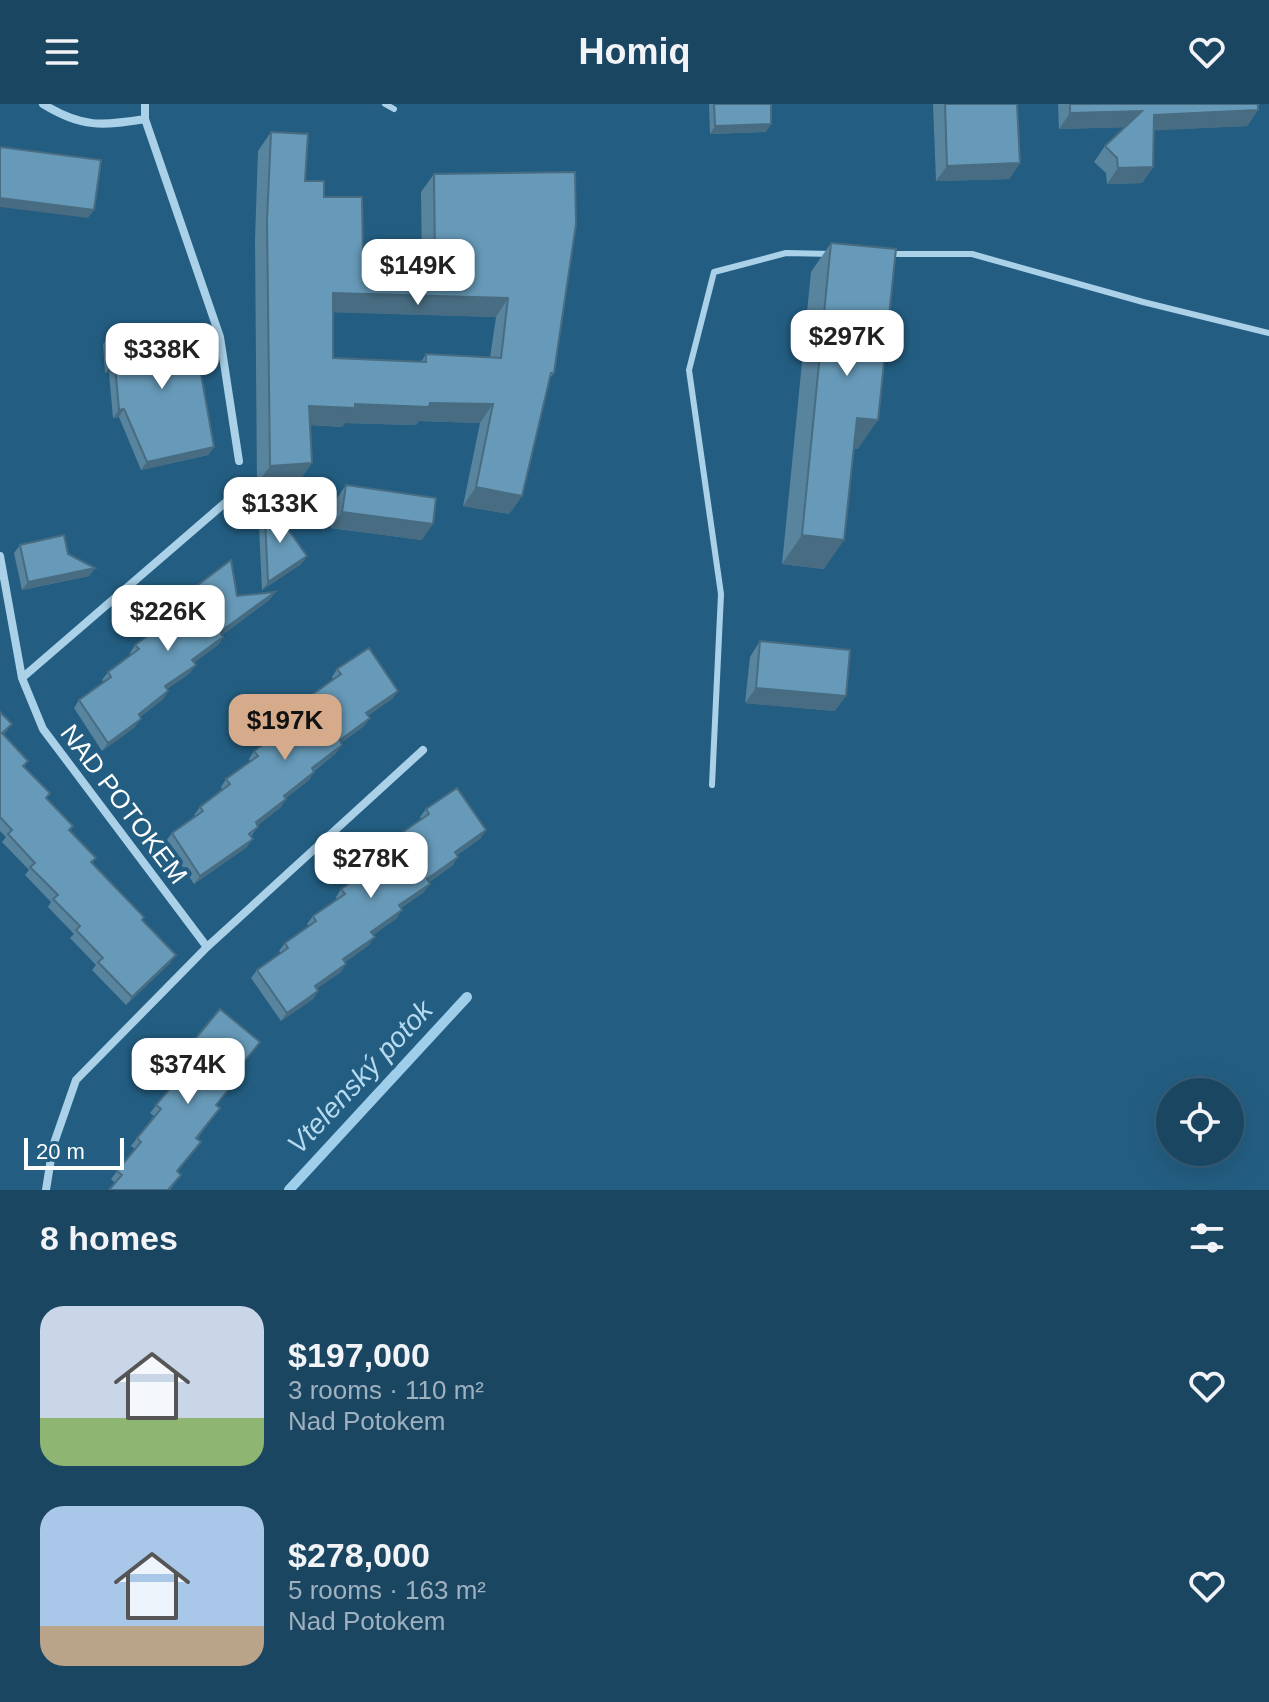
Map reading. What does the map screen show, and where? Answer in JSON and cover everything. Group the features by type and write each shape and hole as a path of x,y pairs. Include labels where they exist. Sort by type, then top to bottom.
{"street":[{"path":"43,104 81,123 103,126 145,119"},
{"path":"145,104 145,119 220,337 239,461"},
{"path":"22,678 226,502 258,498"},
{"name":"NAD POTOKEM","path":"0,556 22,678 43,729 207,947"},
{"path":"46,1190 53,1146 76,1080 207,947 423,750"}],"lane":[{"path":"385,104 394,109"},
{"path":"712,785 721,594 689,370 703,314 714,272 786,253 848,254"},
{"path":"879,254 972,254 1143,302 1269,333"}],"building":[{"path":"714,104 771,104 771,124 715,126"},
{"path":"945,104 1017,104 1020,163 947,166"},
{"path":"1070,104 1258,104 1258,110 1154,115 1153,167 1118,168 1117,158 1105,146 1142,111 1070,113"},
{"path":"271,132 308,134 305,181 324,181 324,197 362,197 363,259 435,260 434,174 575,172 576,224 554,373 551,373 522,496 476,487 493,404 430,403 429,407 355,404 355,408 309,406 312,463 270,466 267,221","holes":["333,293 508,298 501,358 426,354 426,362 333,358"]},
{"path":"0,147 101,160 94,210 0,198"},
{"path":"831,243 896,249 878,420 857,418 844,540 802,535"},
{"path":"192,324 214,447 147,462 124,409 119,410 109,336"},
{"path":"346,485 436,498 433,524 342,512"},
{"path":"264,497 307,556 268,582"},
{"path":"64,535 68,554 95,568 28,582 20,545"},
{"path":"231,560 237,596 275,592 220,632 223,637 192,660 196,665 165,686 168,691 139,714 141,719 108,743 79,700 111,677 108,672 139,649 135,645 166,622 163,618 194,596 190,591"},
{"path":"760,641 850,650 846,696 756,688"},
{"path":"369,648 398,691 366,713 370,718 340,740 342,745 312,768 314,772 284,796 286,799 256,822 258,827 249,834 253,839 200,876 172,833 203,811 200,807 230,784 226,779 258,756 254,751 286,728 283,723 313,702 309,697 341,674 337,669"},
{"path":"0,712 12,724 2,733 28,761 23,766 50,793 46,798 73,826 69,830 96,858 91,862 176,955 132,997 98,962 103,958 76,930 80,926 53,899 58,895 30,867 35,863 8,834 12,830 0,817"},
{"path":"457,788 486,830 455,852 458,857 427,879 430,884 399,905 402,910 371,932 375,937 343,959 346,964 315,986 318,991 287,1013 257,970 288,948 285,943 316,921 313,916 345,894 341,889 372,868 369,863 380,855 377,850 429,814 426,809"},
{"path":"220,1009 260,1042 236,1072 240,1075 216,1105 220,1108 196,1138 201,1142 177,1171 181,1175 168,1190 109,1190 122,1175 117,1171 141,1142 137,1138 161,1109 156,1105 181,1075 176,1072 200,1042 196,1038"}],"waterway":[{"name":"Vtelenský potok","path":"289,1190 467,997"}]}
